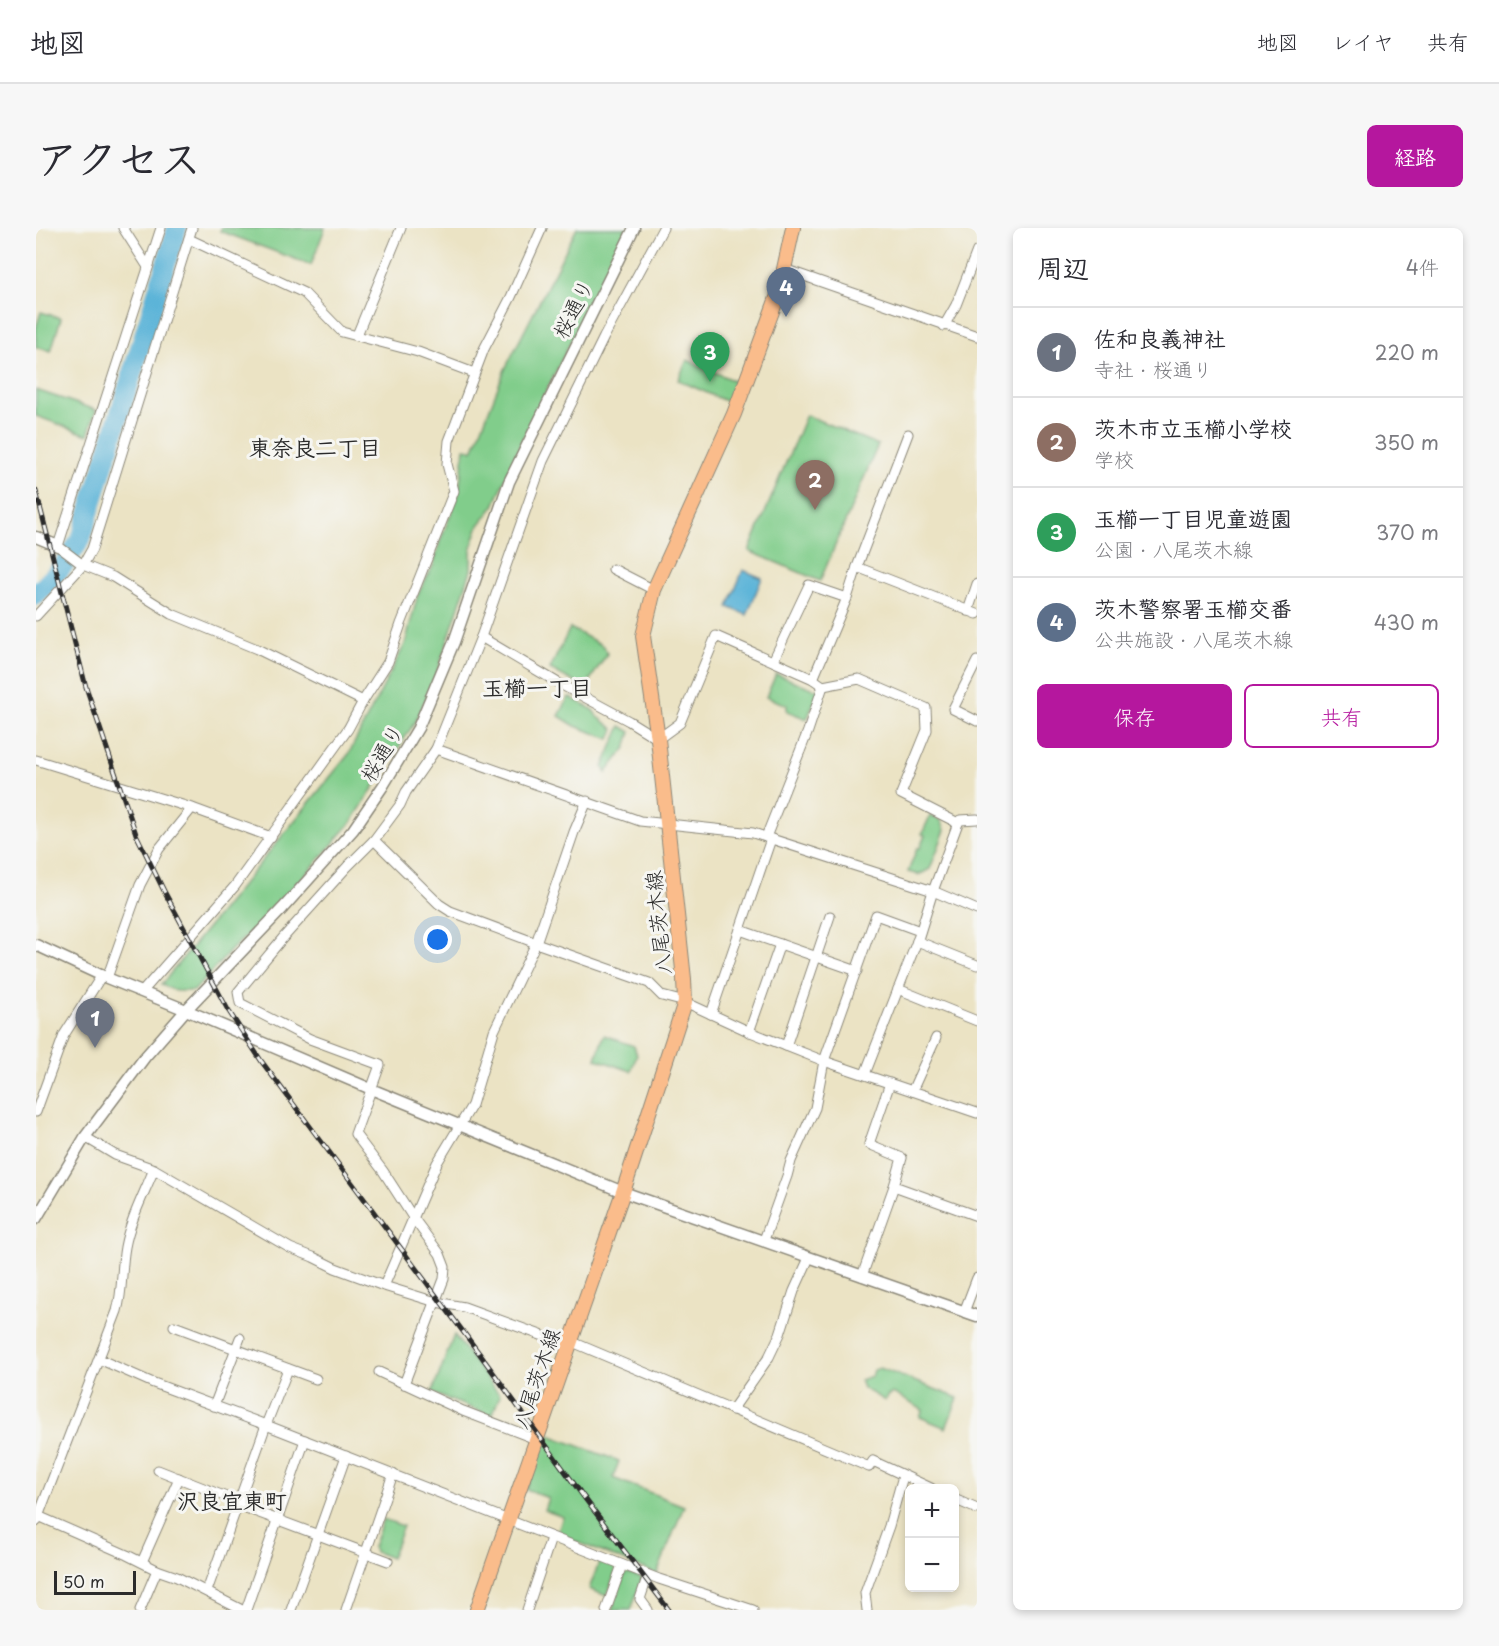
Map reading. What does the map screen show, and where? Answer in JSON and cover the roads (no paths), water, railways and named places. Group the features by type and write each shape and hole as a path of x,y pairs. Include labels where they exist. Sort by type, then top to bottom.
{"main road":[{"name":"八尾茨木線","path":"477,1610 623,1192 684,1002 684,980 668,825 643,640 654,591 734,414 784,279 793,228"}],"street":[{"path":"123,228 148,267"},
{"path":"61,548 161,228"},
{"path":"36,616 92,549 192,228"},
{"path":"357,335 401,228"},
{"path":"142,992 236,886 348,729 388,662 454,491 447,464 449,441 474,373 542,228"},
{"name":"桜通り","path":"36,1219 85,1137 145,1057 353,830 418,728 454,642 509,482 634,228"},
{"path":"404,1384 436,1302 444,1279 445,1267 440,1254 355,1134 380,1065 310,1039 240,1003 238,992 282,939 374,840 436,749 481,637 543,461 604,337 663,228"},
{"path":"189,238 304,293 342,332 418,352 474,373"},
{"path":"944,326 956,305 977,251"},
{"path":"784,269 977,336"},
{"path":"813,679 847,598 908,434"},
{"path":"36,537 61,548 81,563 113,577 172,614 257,649 363,701"},
{"path":"857,567 972,612 977,584"},
{"path":"613,569 654,591"},
{"path":"773,661 809,585 847,598"},
{"path":"481,637 658,739 680,723 716,636 813,679 823,686 859,679 926,708 927,730 901,794 958,823"},
{"path":"977,661 953,709 977,721"},
{"path":"711,1014 768,838 823,686"},
{"path":"436,749 640,821 753,833 933,891 977,910"},
{"path":"36,760 192,808 271,837"},
{"path":"384,1286 437,1163 471,1105 494,1031 537,944 574,832 587,801"},
{"path":"36,1112 64,1035 104,976 140,885 159,849 192,808"},
{"path":"865,1074 919,936 958,823 960,820 976,819"},
{"path":"374,840 439,904 450,910 537,944 648,983 663,996 684,1002 749,1032 824,1061 977,1113"},
{"path":"764,1240 791,1161 815,1108 824,1061 876,915 977,964"},
{"path":"786,1046 830,916"},
{"path":"740,930 857,970"},
{"path":"749,1032 780,944"},
{"path":"36,945 371,1089 623,1192 977,1317"},
{"path":"898,989 977,1021"},
{"path":"912,1091 936,1038"},
{"path":"862,1276 902,1158 869,1144 890,1083"},
{"path":"85,1137 115,1155 154,1168 290,1248 335,1268 436,1302 464,1307 569,1343 869,1467 873,1461 922,1484"},
{"path":"154,1168 128,1233 124,1250 121,1297 37,1518 177,1577 244,1610 305,1440"},
{"path":"894,1186 977,1216"},
{"path":"732,1410 769,1357 809,1258"},
{"path":"964,1312 977,1278"},
{"path":"174,1326 316,1379"},
{"path":"214,1406 240,1338"},
{"path":"99,1359 151,1382 393,1474 551,1538 648,1575 753,1610"},
{"path":"207,1592 288,1369"},
{"path":"379,1372 463,1411 536,1440"},
{"path":"291,1610 346,1456"},
{"path":"158,1470 278,1520 388,1561"},
{"path":"346,1610 393,1474"},
{"path":"867,1610 865,1593 889,1526 903,1476"},
{"path":"142,1562 179,1478"},
{"path":"959,1501 977,1509"},
{"path":"527,1610 551,1538"},
{"path":"606,1610 622,1565"},
{"path":"140,1610 158,1570"},
{"path":"648,1575 640,1599 648,1610"}],"water":[{"path":"743,570 762,578 747,615 728,607"}],"waterway":[{"path":"36,595 63,566 81,539 177,228"}],"railway":[{"path":"36,491 86,687 136,834 228,1010 262,1062 669,1610"}],"place":[{"name":"茨木警察署玉櫛交番","path":"786,317"},
{"name":"玉櫛一丁目児童遊園","path":"710,382"},
{"name":"茨木市立玉櫛小学校","path":"815,510"},
{"name":"佐和良義神社","path":"95,1048"}],"district":[{"name":"東奈良二丁目","path":"315,446"},
{"name":"玉櫛一丁目","path":"537,686"},
{"name":"沢良宜東町","path":"232,1499"}]}
